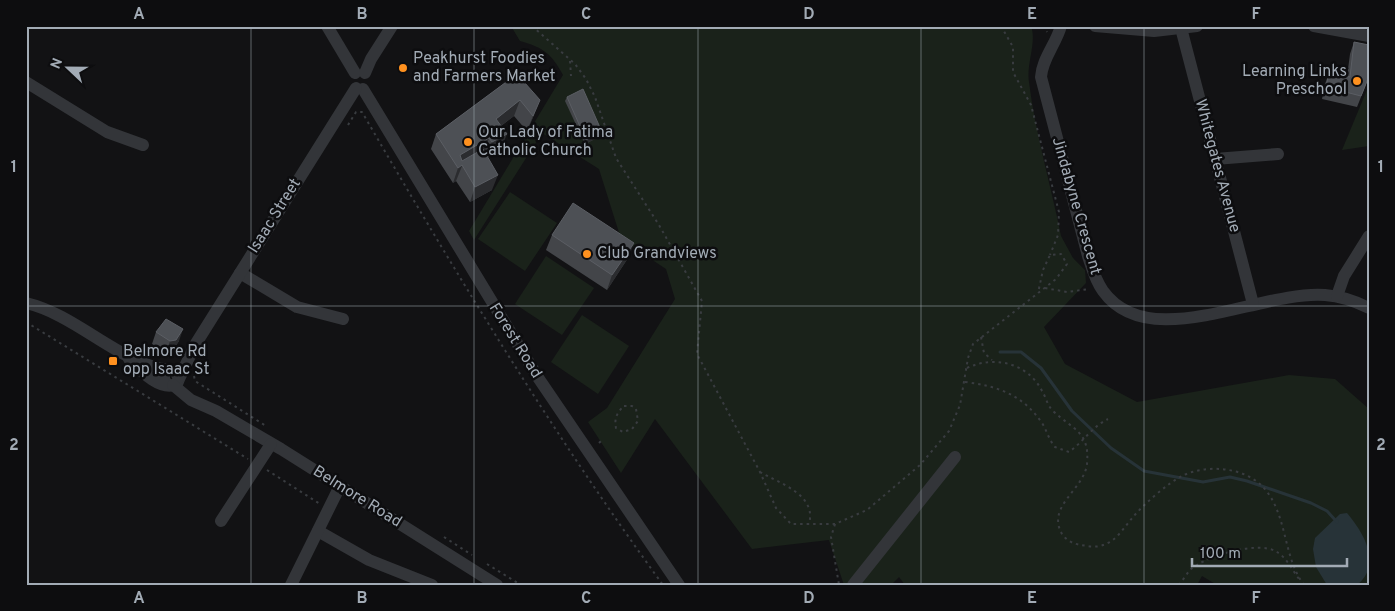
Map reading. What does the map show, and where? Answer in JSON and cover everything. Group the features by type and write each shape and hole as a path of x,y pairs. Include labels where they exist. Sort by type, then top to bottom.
{"street":[{"path":"327,26 360,73 369,80 360,89"},
{"path":"360,73 392,26"},
{"name":"Jindabyne Crescent","path":"1061,26 1057,40 1043,64 1041,77 1088,256 1099,285 1112,301 1139,317 1159,320 1181,318 1305,295 1337,296 1369,308"},
{"path":"1095,26 1147,31 1197,26"},
{"path":"1314,26 1369,36"},
{"name":"Whitegates Avenue","path":"1174,28 1215,159 1253,304"},
{"path":"26,82 107,132 143,144"},
{"name":"Isaac Street","path":"173,375 195,345 360,89"},
{"name":"Forest Road","path":"360,89 537,376 679,585"},
{"path":"1215,159 1278,154"},
{"path":"1337,296 1344,276 1369,236"},
{"path":"240,273 297,307 343,319"},
{"name":"Belmore Road","path":"26,303 64,318 124,354 173,375 209,402 216,411 340,486 497,585"},
{"path":"221,521 271,444"},
{"path":"853,585 955,458"},
{"path":"291,585 340,486"},
{"path":"318,531 369,560 432,585"}],"path":[{"path":"532,26 582,73 590,87 618,162 659,225 702,301 697,354 760,472 776,508 790,524 835,524 867,510 920,465 949,431 960,405 970,350 980,337 1060,276 1067,264 1061,254 1050,255"},
{"path":"1001,26 1013,47 1014,72 1031,105 1059,212 1058,235 1043,270 1038,293"},
{"path":"570,60 571,76"},
{"path":"1045,288 1072,292 1099,285"},
{"path":"26,322 322,505"},
{"path":"980,337 984,353 993,361"},
{"path":"151,346 173,375"},
{"path":"967,368 978,362 1009,363 1032,377 1042,390 1052,410 1080,432 1085,440 1085,473 1058,513 1058,523 1062,535 1069,541 1078,545 1104,545 1118,535 1133,517 1183,476 1205,470 1230,470 1251,477 1271,497 1304,585"},
{"path":"965,382 995,386 1016,397 1034,413 1055,447 1069,452 1085,440 1100,423 1108,419"},
{"path":"624,406 632,406 638,414 636,425 628,432 619,431 615,424 617,414 624,406"},
{"path":"760,472 806,500 811,512 809,524"},
{"path":"835,524 831,537 839,585"},
{"path":"1179,585 1192,569 1212,559 1241,549 1258,547 1276,552 1304,585"}],"shaded area":[{"path":"511,26 1031,26 1033,39 1028,75 1039,140 1061,236 1073,258 1085,270 1086,283 1044,327 1065,364 1137,402 1289,375 1335,379 1369,409 1369,585 1217,585 1202,576 1197,585 905,585 899,577 891,585 844,585 829,540 752,549 655,419 621,473 588,422 607,408 675,299 666,269 621,239 599,169 542,133 474,240 469,231 563,75 555,61 546,52 520,41"},
{"path":"1369,85 1369,146 1342,150"},
{"path":"510,192 557,223 525,271 478,239"},
{"path":"546,256 594,288 562,335 515,304"},
{"path":"582,315 629,346 598,394 551,362"},
{"path":"1347,513 1359,529 1368,548 1369,568 1365,577 1357,585 1327,585 1316,567 1313,549 1315,538 1340,514"}],"building":[{"path":"1354,42 1369,45 1369,76 1361,96 1326,87 1329,73 1350,77"},
{"path":"517,74 540,100 533,116 520,100 496,119 507,134 492,142 489,138 460,155 462,161 483,149 498,175 475,187 462,165 458,168 436,134"},
{"path":"583,89 602,132 586,140 567,97"},
{"path":"573,203 634,243 612,275 552,235"},
{"path":"166,319 183,329 176,340 170,341 156,332"}],"waterway":[{"path":"1000,352 1021,352 1041,368 1072,411 1111,448 1144,471 1203,482 1230,477 1247,481 1311,503 1327,511 1337,522"}],"place":[{"name":"Peakhurst Foodies and Farmers Market","path":"403,68"},
{"name":"Learning Links Preschool","path":"1357,81"},
{"name":"Our Lady of Fatima Catholic Church","path":"468,142"},
{"name":"Club Grandviews","path":"587,254"},
{"name":"Belmore Rd opp Isaac St","path":"113,361"}]}
